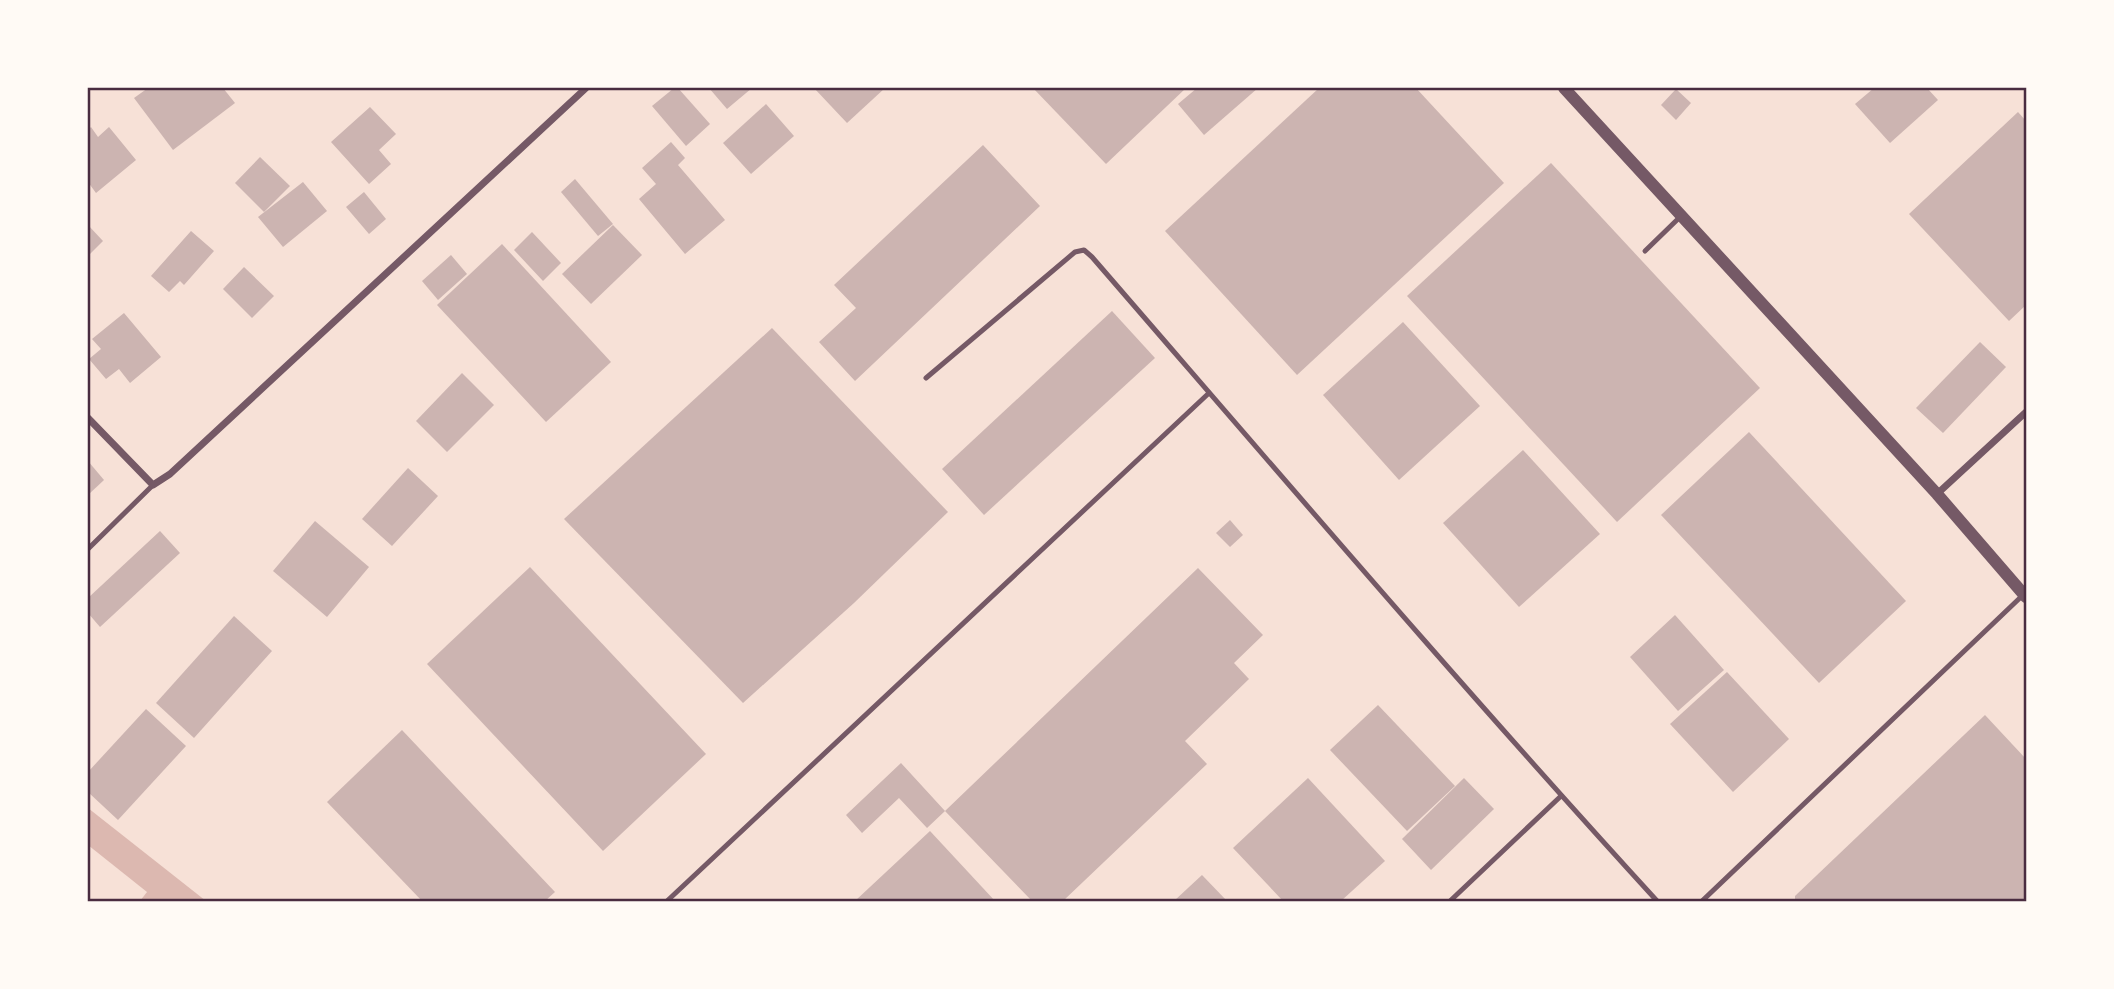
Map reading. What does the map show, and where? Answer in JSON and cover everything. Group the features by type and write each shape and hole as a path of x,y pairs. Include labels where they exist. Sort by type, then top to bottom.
{"street":[{"path":"88,418 153,485 170,474 586,88"},
{"path":"1564,88 1937,494 2025,595"},
{"path":"1937,494 2026,412"}],"lane":[{"path":"1644,251 1681,216"},
{"path":"926,378 1075,252 1084,250 1561,796 1658,901"},
{"path":"666,901 1209,393"},
{"path":"88,549 153,485"},
{"path":"1701,901 2025,595"},
{"path":"1449,901 1561,796"}],"shaded area":[{"path":"88,808 206,901 88,901"}],"pier":[{"path":"88,845 147,892 140,901 88,901"}],"building":[{"path":"148,88 223,88 235,103 173,150 134,98"},
{"path":"674,88 678,88 710,124 686,146 652,106"},
{"path":"709,88 752,88 727,109"},
{"path":"814,88 885,88 847,123"},
{"path":"1033,88 1186,88 1106,164"},
{"path":"1197,88 1258,88 1204,135 1178,104"},
{"path":"1319,88 1416,88 1504,183 1297,375 1165,231"},
{"path":"1874,88 1927,88 1938,100 1890,143 1855,104"},
{"path":"1676,89 1691,103 1676,120 1661,105"},
{"path":"766,104 794,136 751,174 723,143"},
{"path":"370,107 396,134 379,150 391,164 369,184 331,142"},
{"path":"2018,112 2026,121 2026,305 2009,321 1909,214"},
{"path":"91,127 98,137 109,127 136,160 96,193 88,182 88,130"},
{"path":"671,142 685,158 678,165 725,220 685,254 639,199 656,184 642,168"},
{"path":"983,145 1040,206 855,381 819,342 856,308 834,285"},
{"path":"260,157 290,186 264,212 235,183"},
{"path":"1551,163 1760,388 1617,522 1407,296"},
{"path":"575,179 613,224 598,236 561,192"},
{"path":"303,182 327,211 283,247 258,217"},
{"path":"364,192 386,219 369,234 346,207"},
{"path":"88,225 103,241 88,256"},
{"path":"613,225 642,255 591,304 562,274"},
{"path":"191,231 214,251 184,285 180,281 169,292 151,276"},
{"path":"532,232 561,263 543,281 514,250"},
{"path":"502,244 611,362 546,422 437,305"},
{"path":"451,255 467,274 438,300 422,281"},
{"path":"244,267 274,296 252,318 223,289"},
{"path":"1112,311 1155,358 984,515 942,469"},
{"path":"124,313 161,357 130,383 119,369 106,379 89,359 101,349 92,339"},
{"path":"1403,322 1480,406 1399,480 1323,395"},
{"path":"772,328 948,512 854,603 743,703 564,519"},
{"path":"1980,342 2006,367 1943,433 1916,408"},
{"path":"462,373 494,405 447,452 416,421"},
{"path":"1749,432 1906,601 1819,683 1661,515"},
{"path":"1523,450 1600,534 1519,607 1443,523"},
{"path":"88,461 104,480 88,495"},
{"path":"408,468 438,496 392,546 362,519"},
{"path":"1230,520 1243,535 1230,547 1216,533"},
{"path":"315,521 369,567 327,617 273,571"},
{"path":"160,531 180,553 100,627 88,613 88,598"},
{"path":"530,567 706,754 603,851 427,664"},
{"path":"1198,568 1263,635 1234,663 1249,679 1185,741 1207,764 1063,901 1032,901 945,811"},
{"path":"1675,615 1724,670 1678,711 1630,657"},
{"path":"234,616 272,651 194,738 156,703"},
{"path":"1727,672 1789,739 1733,792 1670,724"},
{"path":"1378,705 1455,786 1407,831 1330,750"},
{"path":"146,709 186,746 118,820 88,792 88,772"},
{"path":"1985,715 2026,759 2026,901 1795,901 1795,896"},
{"path":"402,730 555,892 545,901 422,901 327,802"},
{"path":"901,763 945,811 927,828 899,798 862,833 846,815"},
{"path":"1308,778 1385,861 1341,901 1283,901 1233,848"},
{"path":"1464,778 1494,809 1431,870 1402,839"},
{"path":"930,831 995,901 855,901"},
{"path":"1202,875 1227,901 1174,901"}]}
